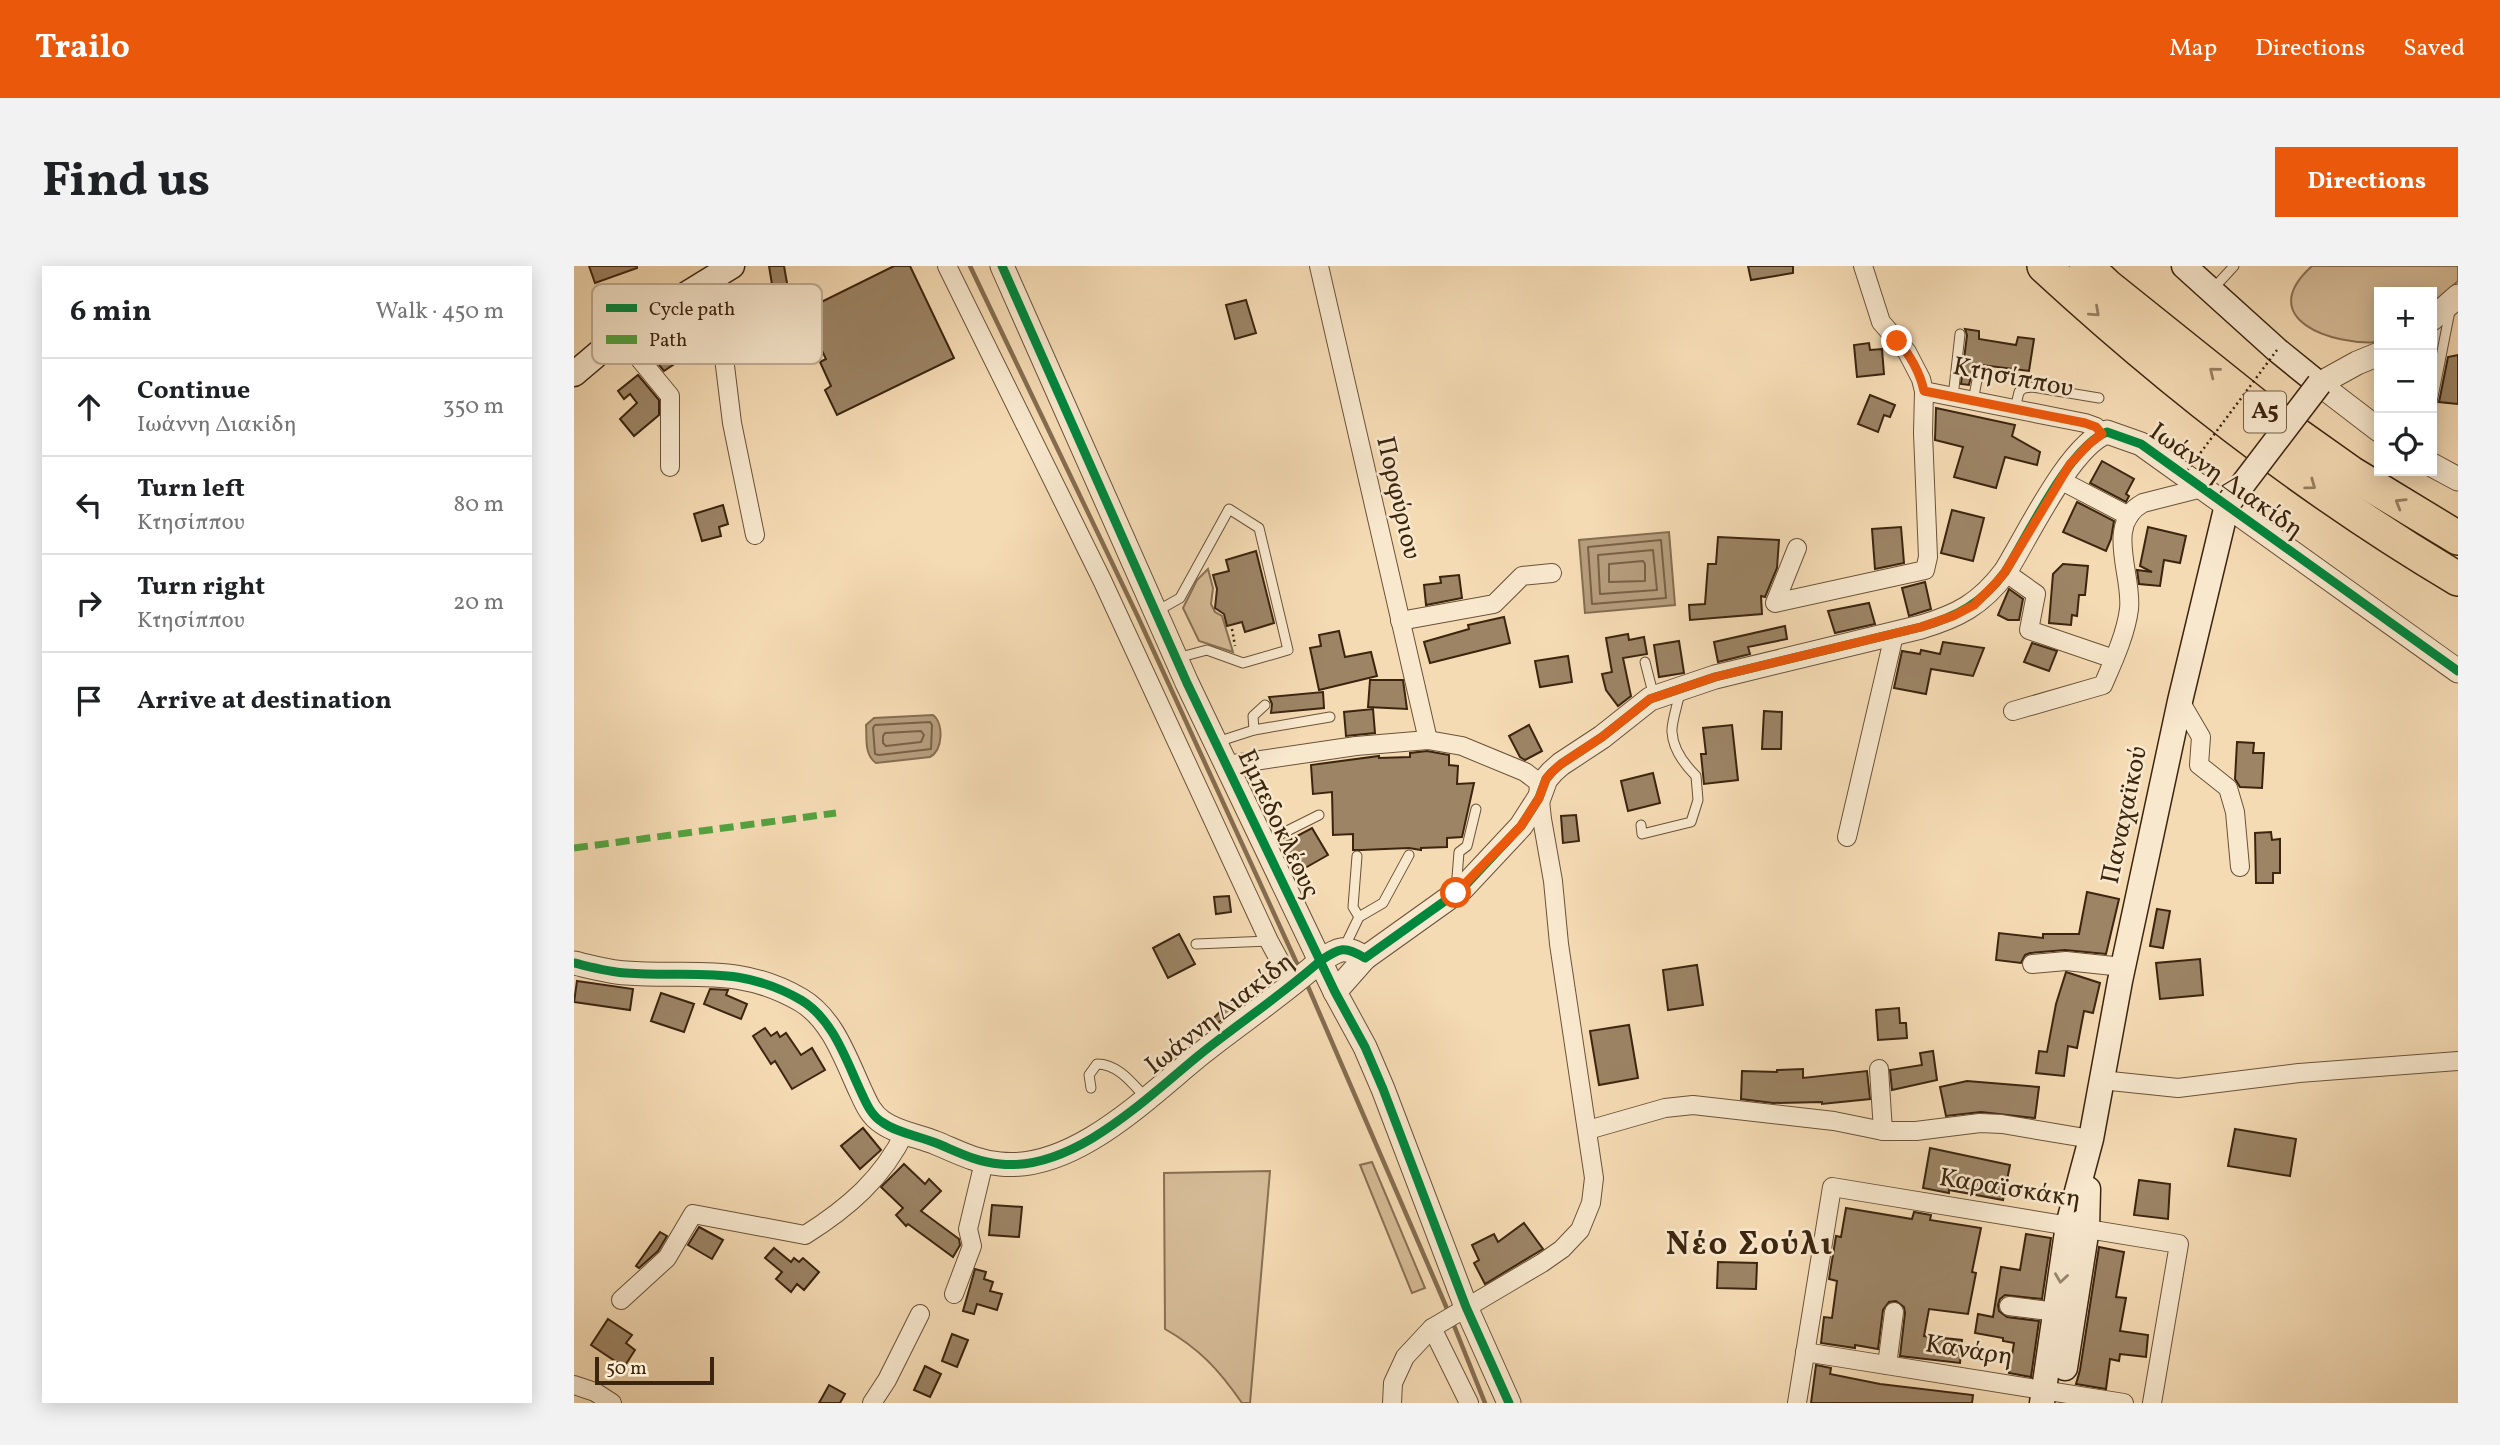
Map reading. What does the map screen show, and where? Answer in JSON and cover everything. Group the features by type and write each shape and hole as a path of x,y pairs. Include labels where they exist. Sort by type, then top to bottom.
{"highway":[{"name":"Α5","path":"2044,266 2146,357 2252,442 2351,513 2458,579"},
{"name":"Α5","path":"2086,266 2107,286 2258,407 2351,473 2458,538"}],"main road":[{"path":"2184,266 2319,384 2227,505"},
{"path":"702,284 723,271"},
{"path":"577,363 592,353"},
{"name":"Παναχαϊκού","path":"2052,1397 2091,1139 2123,967 2180,701 2227,505"},
{"name":"Παναχαϊκού","path":"2052,1397 2056,1312 2078,1226"}],"street":[{"path":"947,266 1102,580 1269,942 1293,985"},
{"name":"Εμπεδοκλέους","path":"1002,266 1176,658 1384,1089 1466,1307 1509,1403"},
{"name":"Πορφύριου","path":"1320,266 1428,740"},
{"name":"Κτησίππου","path":"1863,266 1881,322 1907,352 1924,391 2091,425 2102,434"},
{"path":"2437,315 2455,299"},
{"path":"2374,356 2319,384 2374,426"},
{"path":"644,364 670,396 670,467"},
{"path":"729,364 732,423 755,535"},
{"path":"1797,548 1775,603 1925,570 1928,557 1924,391"},
{"name":"Ιωάννη Διακίδη","path":"574,963 625,973 689,972 732,976 757,982 801,1001 819,1016 830,1031 873,1113 884,1124 984,1162 1023,1164 1058,1156 1104,1130 1293,985 1320,961 1354,953 1456,893 1521,826 1539,798 1546,779 1561,764 1602,737 1641,704 1680,687 1715,677 1894,635 1964,612 2005,572 2060,480 2079,454 2102,434 2112,433 2141,444 2458,671"},
{"path":"2437,468 2458,479"},
{"path":"2060,480 2129,516"},
{"path":"2013,711 2103,685 2129,609 2122,544 2129,516 2143,503 2193,481"},
{"path":"2005,572 2036,594 2029,629 2114,659"},
{"path":"1400,621 1494,604 1522,576 1552,573"},
{"path":"1847,837 1894,635"},
{"path":"2180,701 2201,737 2199,765 2228,788 2235,812 2240,867"},
{"path":"1227,765 1356,746 1428,740 1462,746 1531,774 1538,782 1559,944 1588,1130 1594,1178 1591,1203 1580,1230 1562,1249 1437,1325 1405,1357 1394,1382 1392,1403"},
{"path":"1335,992 1354,953"},
{"path":"2032,964 2066,961 2123,967"},
{"path":"2101,1080 2178,1088 2299,1073 2458,1062"},
{"path":"1879,1069 1883,1131"},
{"path":"1588,1130 1665,1108 1693,1105 1834,1121 1883,1131 1916,1131 1980,1123 2091,1139"},
{"path":"621,1300 667,1258 693,1214 805,1235 842,1211 872,1183 894,1154 905,1132"},
{"path":"954,1294 972,1246 968,1229 984,1162"},
{"name":"Καραϊσκάκη","path":"1805,1352 1832,1187 2179,1244 2152,1403"},
{"path":"2009,1306 2056,1312"},
{"path":"1887,1365 1894,1312"},
{"path":"872,1403 887,1380 920,1314"},
{"path":"1437,1325 1469,1403"},
{"path":"1797,1403 1805,1352"},
{"name":"Κανάρη","path":"1805,1352 2052,1397 2124,1403"},
{"path":"574,1384 595,1392 612,1403"}],"lane":[{"path":"2212,290 2234,266"},
{"path":"2437,380 2455,299"},
{"path":"1953,397 1959,334"},
{"path":"1973,401 1978,375"},
{"path":"2015,409 2019,392 2030,387 2099,398"},
{"path":"1155,612 1180,598 1230,509 1259,528 1289,650 1243,663 1206,650 1176,658"},
{"path":"1645,662 1654,697"},
{"path":"1641,825 1642,834 1691,822 1698,800 1696,776 1682,762 1671,730 1680,687"},
{"path":"1254,730 1254,716 1265,705"},
{"path":"1216,742 1254,730 1330,717"},
{"path":"1456,893 1459,852 1467,846 1476,809"},
{"path":"1263,842 1319,816"},
{"path":"1359,917 1383,903 1409,855"},
{"path":"1354,953 1359,917 1353,907 1357,856"},
{"path":"1196,944 1269,942"},
{"path":"1091,1088 1089,1075 1097,1064 1106,1064 1123,1074 1146,1098"}],"path":[{"path":"2193,481 2277,350"},
{"path":"1232,629 1238,661"}],"shaded area":[{"path":"2312,266 2458,266 2458,281 2437,300 2437,287 2374,287 2374,342 2341,339 2322,334 2306,325 2295,314 2291,301 2296,285"},
{"path":"1208,569 1213,588 1211,604 1215,612 1222,616 1233,652 1199,641 1183,608 1197,580"},
{"path":"1372,1162 1425,1288 1412,1293 1360,1165"},
{"path":"1270,1171 1250,1403 1242,1403 1208,1361 1189,1344 1165,1329 1164,1173"}],"water":[{"path":"1669,532 1675,605 1585,613 1579,540"},
{"path":"933,715 939,724 940,743 930,757 876,763 872,760 867,746 866,725 874,718"}],"building":[{"path":"589,266 637,266 637,268 595,283"},
{"path":"769,266 784,266 787,284 772,284"},
{"path":"894,266 910,266 954,358 837,415 825,390 831,386 821,364 826,359 822,351 822,302"},
{"path":"1748,266 1793,266 1793,273 1751,280"},
{"path":"1246,300 1256,333 1235,339 1226,305"},
{"path":"1965,329 1979,331 1979,339 2016,345 2018,337 2034,339 2029,371 1974,364 1969,385 1961,384 1967,335"},
{"path":"1869,343 1870,350 1882,349 1884,374 1857,377 1854,345"},
{"path":"2458,355 2458,404 2439,402 2448,357"},
{"path":"658,364 674,364 664,371"},
{"path":"638,375 659,400 659,415 634,436 620,419 637,403 630,394 624,399 618,391"},
{"path":"1870,395 1895,405 1890,417 1884,415 1878,432 1858,424"},
{"path":"1936,408 2015,425 2012,436 2040,452 2037,465 2005,457 1996,488 1954,477 1963,447 1935,440"},
{"path":"2102,461 2134,479 2126,494 2129,496 2126,502 2090,483"},
{"path":"2077,502 2114,521 2106,551 2063,532"},
{"path":"723,505 728,524 719,527 721,536 702,541 694,514"},
{"path":"1952,510 1984,518 1973,561 1941,553"},
{"path":"1901,527 1904,563 1875,569 1872,529"},
{"path":"2148,527 2186,536 2180,563 2164,560 2160,586 2139,584 2137,570 2152,572 2140,566"},
{"path":"1718,537 1779,540 1777,568 1765,597 1761,596 1762,614 1690,620 1689,605 1705,604 1708,564 1716,564"},
{"path":"1256,551 1274,623 1245,632 1242,622 1227,626 1224,614 1215,608 1217,589 1213,575 1229,571 1226,560"},
{"path":"2063,564 2088,566 2085,595 2079,595 2077,616 2072,615 2071,625 2049,623 2053,574"},
{"path":"1459,575 1462,598 1426,605 1424,585 1441,583 1440,577"},
{"path":"1925,582 1931,609 1909,616 1902,588"},
{"path":"2009,589 2023,599 2019,620 2008,620 1998,615"},
{"path":"1869,603 1875,624 1835,633 1828,611"},
{"path":"1504,617 1510,643 1430,663 1424,642 1469,629 1468,625"},
{"path":"1785,626 1787,639 1748,647 1750,654 1718,662 1714,642"},
{"path":"1339,631 1345,657 1371,652 1377,676 1319,690 1310,648 1321,646 1319,635"},
{"path":"1628,634 1629,640 1644,637 1647,654 1623,658 1631,696 1618,706 1606,690 1602,674 1612,672 1606,638"},
{"path":"1679,641 1684,673 1659,677 1654,645"},
{"path":"1943,642 1984,648 1973,676 1931,669 1926,694 1894,688 1902,651 1920,654 1921,650 1940,654"},
{"path":"2032,643 2057,651 2049,671 2024,662"},
{"path":"1568,656 1572,682 1540,687 1535,661"},
{"path":"1370,680 1403,680 1407,709 1368,707"},
{"path":"1323,692 1324,708 1271,713 1272,704 1269,697"},
{"path":"1373,709 1375,733 1346,736 1344,712"},
{"path":"1764,711 1782,712 1781,749 1762,749"},
{"path":"1529,725 1542,751 1525,760 1520,757 1509,736"},
{"path":"1732,725 1738,780 1704,784 1701,754 1706,754 1703,728"},
{"path":"2237,742 2254,743 2253,753 2264,753 2262,788 2240,787 2235,779"},
{"path":"1427,751 1449,755 1449,765 1458,766 1457,784 1474,783 1462,837 1447,838 1447,847 1421,850 1353,850 1353,834 1333,835 1332,792 1313,794 1311,765 1379,756 1410,757 1410,753"},
{"path":"1653,773 1660,803 1628,811 1621,781"},
{"path":"1576,815 1579,841 1563,843 1561,816"},
{"path":"1312,828 1328,855 1298,872 1282,844"},
{"path":"2271,832 2272,840 2280,839 2280,873 2273,873 2273,883 2256,883 2255,833"},
{"path":"2087,892 2119,899 2106,954 2065,950 2030,953 2025,955 2021,963 1996,960 1999,933 2043,938 2043,934 2079,934"},
{"path":"1229,896 1231,912 1216,914 1214,897"},
{"path":"2157,909 2170,911 2163,948 2150,946"},
{"path":"1179,934 1195,964 1168,978 1153,948"},
{"path":"2200,959 2203,995 2160,999 2156,963"},
{"path":"1697,965 1703,1005 1668,1010 1663,970"},
{"path":"2066,972 2100,983 2093,1013 2084,1011 2077,1048 2068,1046 2064,1076 2036,1073 2039,1051 2047,1052 2056,1004"},
{"path":"577,981 633,989 630,1010 574,1002"},
{"path":"710,989 728,990 726,995 747,1004 741,1019 704,1004"},
{"path":"661,993 694,1004 684,1032 651,1021"},
{"path":"1233,998 1241,1006 1215,1025 1211,1021"},
{"path":"1899,1008 1900,1023 1906,1023 1907,1038 1878,1040 1876,1010"},
{"path":"1629,1025 1638,1078 1599,1085 1590,1031"},
{"path":"765,1028 771,1036 777,1032 780,1037 786,1033 801,1055 812,1048 825,1070 792,1089 775,1061 771,1064 753,1036"},
{"path":"1933,1051 1937,1080 1892,1090 1890,1070 1922,1065 1920,1053"},
{"path":"1803,1069 1803,1078 1867,1071 1870,1099 1822,1104 1741,1099 1742,1071 1777,1072"},
{"path":"1967,1081 2039,1087 2035,1118 1981,1112 1946,1116 1940,1087"},
{"path":"863,1128 881,1150 860,1169 841,1146"},
{"path":"2235,1129 2296,1139 2290,1176 2228,1166"},
{"path":"1930,1148 2010,1165 2003,1200 1923,1188"},
{"path":"904,1164 925,1184 929,1179 941,1191 921,1211 959,1239 960,1245 953,1257 908,1224 906,1226 896,1215 903,1208 881,1187"},
{"path":"2139,1180 2170,1184 2168,1219 2134,1215"},
{"path":"992,1205 1022,1207 1019,1237 989,1235"},
{"path":"1846,1208 1912,1219 1914,1212 1931,1215 1930,1220 1981,1228 1972,1272 1976,1273 1968,1314 1929,1309 1924,1336 1962,1340 1960,1363 1900,1356 1905,1313 1904,1307 1896,1301 1889,1302 1883,1310 1878,1349 1821,1343 1824,1317 1832,1318 1837,1281 1829,1279 1836,1236 1841,1237"},
{"path":"1524,1223 1543,1249 1485,1284 1474,1263 1479,1260 1472,1245 1494,1234 1498,1242"},
{"path":"699,1227 723,1240 712,1259 688,1245"},
{"path":"660,1232 667,1236 658,1251 639,1268 636,1266"},
{"path":"2026,1234 2051,1238 2042,1299 2005,1295 1998,1305 1999,1311 2007,1317 2039,1321 2031,1377 2009,1373 2014,1343 2003,1341 2003,1338 1975,1333 1978,1314 1993,1317 2001,1267 2020,1270"},
{"path":"2099,1247 2124,1252 2116,1297 2126,1298 2120,1331 2148,1335 2146,1357 2120,1354 2119,1361 2110,1359 2106,1389 2076,1384"},
{"path":"774,1248 791,1262 794,1258 799,1262 803,1258 819,1272 804,1290 797,1284 791,1292 776,1279 782,1272 765,1258"},
{"path":"1718,1262 1757,1263 1756,1289 1717,1288"},
{"path":"975,1269 986,1272 984,1279 993,1282 990,1291 1002,1294 997,1310 977,1304 974,1314 963,1311"},
{"path":"608,1319 632,1335 626,1343 635,1350 624,1367 591,1345"},
{"path":"952,1334 968,1340 957,1367 942,1361"},
{"path":"1816,1365 1831,1368 1830,1374 1880,1384 1973,1395 1972,1403 1811,1403"},
{"path":"925,1366 941,1374 930,1397 914,1390"},
{"path":"829,1385 845,1394 840,1403 819,1403"}],"waterway":[{"path":"970,266 1138,617 1299,968"},
{"path":"1306,982 1448,1311"},
{"path":"1453,1323 1485,1403"}],"marked path":[{"path":"574,848 836,813"}],"cycle path":[{"path":"1002,266 1187,683 1335,992 1365,1047 1466,1307 1509,1403"},
{"path":"574,963 620,972 736,977 778,989 801,1000 822,1018 837,1041 869,1109 888,1126 991,1163 1028,1163 1056,1156 1083,1143 1135,1108 1320,961 1342,950 1352,951 1365,958 1463,888 1521,826 1552,772 1650,699 1715,677 1921,627 1946,618 1978,601 2005,572 2064,473 2093,440 2107,432 2141,444 2458,671"}],"district":[{"name":"Νέο Σούλι","path":"1750,1246"}],"route":[{"path":"1456,893 1521,826 1552,772 1650,699 1663,692 1715,677 1894,635 1941,621 1974,605 2005,572 2070,464 2102,434 2096,427 2085,423 1924,391 1907,352 1897,341"}]}
